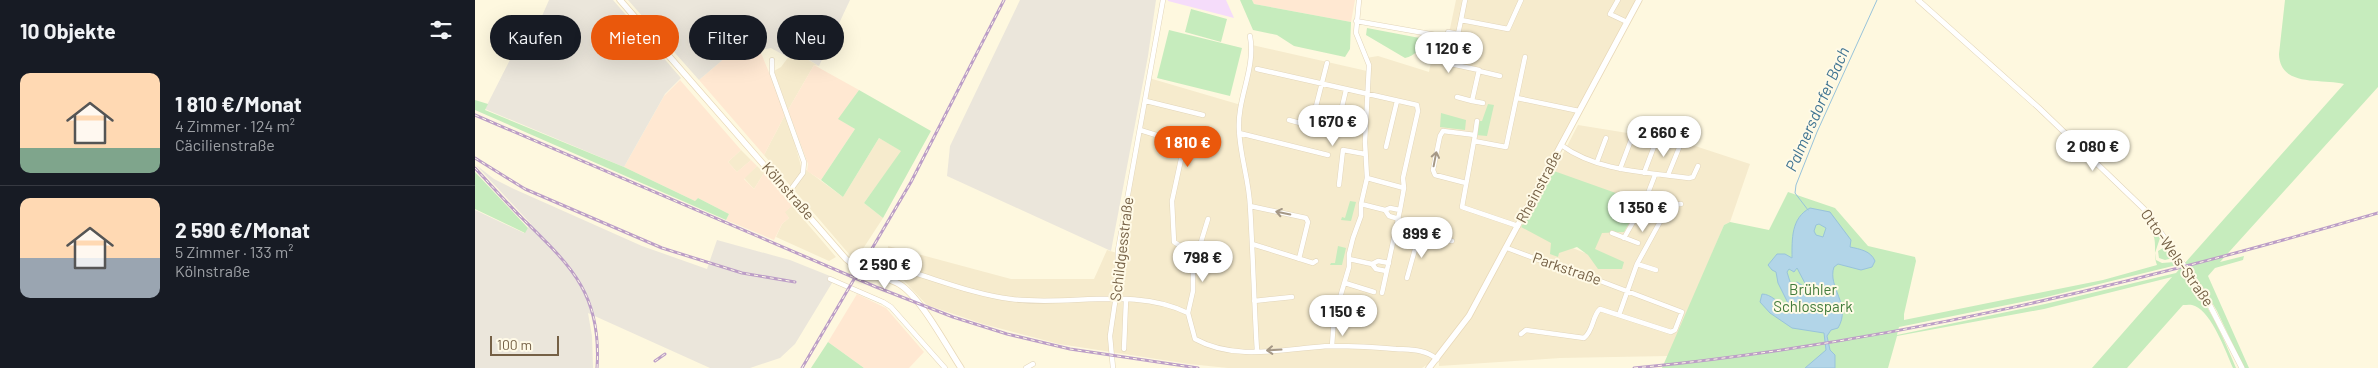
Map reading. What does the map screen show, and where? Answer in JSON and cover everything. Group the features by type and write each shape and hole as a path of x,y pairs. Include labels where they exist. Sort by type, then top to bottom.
{"main road":[{"name":"Kölnstraße","path":"620,0 853,265 866,273 898,284 912,295 961,368"},
{"name":"Rheinstraße","path":"1429,368 1464,323 1507,248 1639,0"}],"street":[{"name":"Schildgesstraße","path":"1113,368 1110,336 1116,300 1118,250 1163,0"},
{"path":"1332,346 1334,318 1345,283 1353,238 1361,216 1361,204 1367,178 1365,154 1369,65 1356,37 1359,0"},
{"path":"1465,0 1458,34 1454,43 1451,64 1500,76"},
{"path":"1461,20 1506,29 1521,0"},
{"path":"1618,0 1610,14 1627,22"},
{"name":"Otto-Wels-Straße","path":"1918,0 2052,120 2144,209 2204,294 2242,368"},
{"path":"1356,21 1447,37"},
{"path":"1454,43 1446,42 1448,32 1458,34"},
{"path":"1250,36 1252,45 1249,72 1241,105 1239,133 1250,206 1257,351"},
{"path":"1474,141 1506,147 1525,57"},
{"path":"772,60 772,73 804,162 803,173 789,192"},
{"path":"1311,126 1327,63"},
{"path":"1257,69 1417,105 1418,111 1403,178 1404,188 1401,210 1382,293"},
{"path":"1472,101 1479,72"},
{"path":"1513,79 1520,80"},
{"path":"1289,120 1336,132 1346,90"},
{"path":"1457,97 1483,103"},
{"path":"1517,98 1579,111"},
{"path":"1386,147 1397,100"},
{"path":"1146,101 1203,114"},
{"path":"1477,121 1462,207 1518,226"},
{"path":"1140,130 1182,143 1183,150 1172,201 1173,237 1178,245 1193,249"},
{"path":"1466,183 1435,175 1433,170 1440,136 1443,131 1475,135"},
{"path":"1239,133 1329,155"},
{"path":"1597,162 1606,138"},
{"path":"1620,169 1631,140"},
{"path":"1644,173 1655,144"},
{"path":"1561,145 1597,162 1620,169 1655,175 1689,178 1693,177 1698,166"},
{"path":"1668,175 1679,148"},
{"path":"1339,185 1343,150 1365,154"},
{"path":"1624,238 1645,201 1655,175"},
{"path":"1367,178 1404,188"},
{"path":"1361,204 1385,210 1390,208 1401,210"},
{"path":"1521,334 1526,330 1584,338 1589,332 1598,310 1603,309 1619,315 1637,264 1667,210 1672,205 1681,204"},
{"path":"1250,206 1306,218 1308,222 1299,259"},
{"path":"1385,210 1389,216 1399,219"},
{"path":"1209,219 1201,242 1193,249 1193,291 1188,313 1195,339 1231,352 1332,346 1423,351 1437,359"},
{"path":"1396,229 1452,241"},
{"path":"1612,233 1638,243"},
{"path":"1407,278 1419,235"},
{"path":"1252,244 1313,263 1316,261"},
{"name":"Parkstraße","path":"1507,248 1589,279 1595,279 1628,290 1681,310 1682,315 1675,330 1671,332 1619,315"},
{"path":"1349,259 1372,264 1378,261 1389,263"},
{"path":"1372,264 1376,269 1387,271"},
{"path":"1637,264 1656,270"},
{"path":"890,266 1009,299 1045,303 1140,300 1188,313"},
{"path":"830,279 883,302 891,308 945,368"},
{"path":"1345,283 1374,292"},
{"path":"1254,301 1292,298"},
{"name":"Schildgesstraße","path":"1124,348 1126,300"},
{"path":"1334,318 1362,324"},
{"path":"1026,368 1033,364"}],"shaded area":[{"path":"549,0 613,0 626,15 591,15 591,60 665,60 681,78 665,94 624,167 485,109 510,60 581,60 581,15 542,15"},
{"path":"628,0 850,0 843,15 777,15 777,51 771,48 767,49 767,15 689,15 689,60 722,60 699,80 679,57 679,15 641,15"},
{"path":"1020,0 1156,0 1148,56 1111,251 947,176 950,146"},
{"path":"1226,0 1234,18 1168,1"},
{"path":"1252,0 1355,0 1351,22 1254,4"},
{"path":"1456,0 1638,0 1519,226 1585,253 1612,197 1554,171 1578,125 1683,142 1750,164 1730,222 1724,225 1669,356 1560,358 1439,366 1438,357 1422,368 1228,368 1189,364 1059,344 983,324 927,305 890,266 888,246 1011,279 1094,279 1107,250 1120,254 1149,78 1241,105 1252,45 1367,71 1366,58 1378,56 1429,72 1436,36 1448,38"},
{"path":"722,60 764,60 786,113 764,155 699,80"},
{"path":"786,60 809,60 819,66 814,65 788,110 774,71 781,67"},
{"path":"809,60 822,60 819,66"},
{"path":"814,65 859,90 839,119 855,129 821,180 807,171 808,164 788,110"},
{"path":"680,80 741,150 728,162 737,172 751,160 757,166 744,179 754,189 764,173 792,206 785,212 789,218 782,224 774,240 726,220 729,214 698,198 695,201 624,167 664,96"},
{"path":"786,113 801,166 843,197 879,138 902,151 864,203 883,218 855,261 764,155"},
{"path":"741,150 751,160 737,172 728,162"},
{"path":"475,164 494,179 514,189 642,246 707,269 717,240 790,260 835,278 795,344 780,358 750,368 710,368 588,313 592,336 593,368 475,368 475,210 524,233 531,224"},
{"path":"757,166 764,173 754,189 744,178"},
{"path":"792,206 836,257 829,261 776,237 782,224 789,218 784,212"},
{"path":"857,294 886,308 924,352 909,368 864,368 828,342"}],"green space":[{"path":"1240,0 1252,0 1254,4 1351,22 1350,49 1345,57 1294,46 1277,35 1253,30"},
{"name":"Brühler Schlosspark","path":"2285,0 2378,0 2378,87 2220,262 2244,256 2243,260 2215,268 2208,276 2249,368 2244,368 2217,311 2201,284 2194,292 2205,304 2224,339 2236,368 2233,368 2213,324 2207,316 2195,306 2183,305 2127,368 2092,368 2172,277 2044,309 1897,336 1888,368 1662,368 1724,225 1730,222 1769,230 1788,192 1835,208 1868,246 1915,257 1916,261 1904,320 2103,280 2157,265 2156,260 2162,263 2175,262 2177,265 2042,298 1899,327 1897,335 2045,304 2176,273 2344,84 2304,80 2294,77 2286,72 2281,65 2279,54"},
{"path":"1191,9 1227,19 1221,42 1185,32"},
{"path":"1367,28 1425,39 1417,51 1405,58 1366,35"},
{"path":"1169,30 1242,48 1230,96 1157,78"},
{"path":"859,90 931,131 883,218 864,203 901,151 879,138 843,197 821,180 855,129 838,119"},
{"path":"475,100 488,104 485,110 624,167 695,201 698,198 729,214 726,220 475,110"},
{"path":"1488,104 1494,105 1487,136 1476,135 1478,121 1482,121"},
{"path":"1441,113 1466,120 1465,130 1440,127"},
{"path":"1554,171 1641,202 1624,232 1602,233 1595,249 1624,262 1622,269 1598,269 1588,255 1577,247 1559,253 1558,257 1550,254 1551,243 1521,227"},
{"path":"475,172 528,228 525,233 475,209"},
{"path":"1350,201 1356,202 1351,221 1341,220 1342,217 1345,218"},
{"path":"2152,228 2160,238 2155,253 2155,242 2150,230"},
{"path":"1338,246 1346,248 1342,265 1330,265 1335,263"},
{"path":"2163,248 2173,258 2165,260 2159,258 2158,251"},
{"path":"1345,307 1365,311 1364,317 1344,313"},
{"path":"828,342 864,368 811,368"}],"water":[{"path":"1810,208 1830,212 1851,240 1850,247 1868,253 1875,261 1872,267 1861,270 1838,264 1834,267 1834,282 1841,304 1842,320 1838,328 1831,330 1827,336 1830,350 1835,355 1835,368 1805,368 1826,350 1824,333 1792,328 1770,313 1760,302 1762,294 1766,294 1780,303 1787,305 1788,303 1778,283 1776,272 1768,265 1777,254 1785,254 1792,258 1794,230 1799,217","holes":["1819,224 1826,228 1823,237 1816,235 1814,231 1816,225","1797,268 1808,289 1797,282 1791,285 1787,272 1789,269 1794,272"]}],"waterway":[{"name":"Palmersdorfer Bach","path":"1808,210 1795,193 1796,185 1817,132 1877,0"}],"railway":[{"path":"802,368 911,182 1004,0"},
{"path":"475,115 876,287 953,317 1007,334 1070,349 1198,368"},
{"path":"475,158 525,189 662,248 742,273 795,282"},
{"path":"475,168 555,251 580,283 594,320 597,342 597,368"},
{"path":"1634,368 1822,344 2009,308 2195,264 2378,213"},
{"path":"655,361 665,354"}]}
